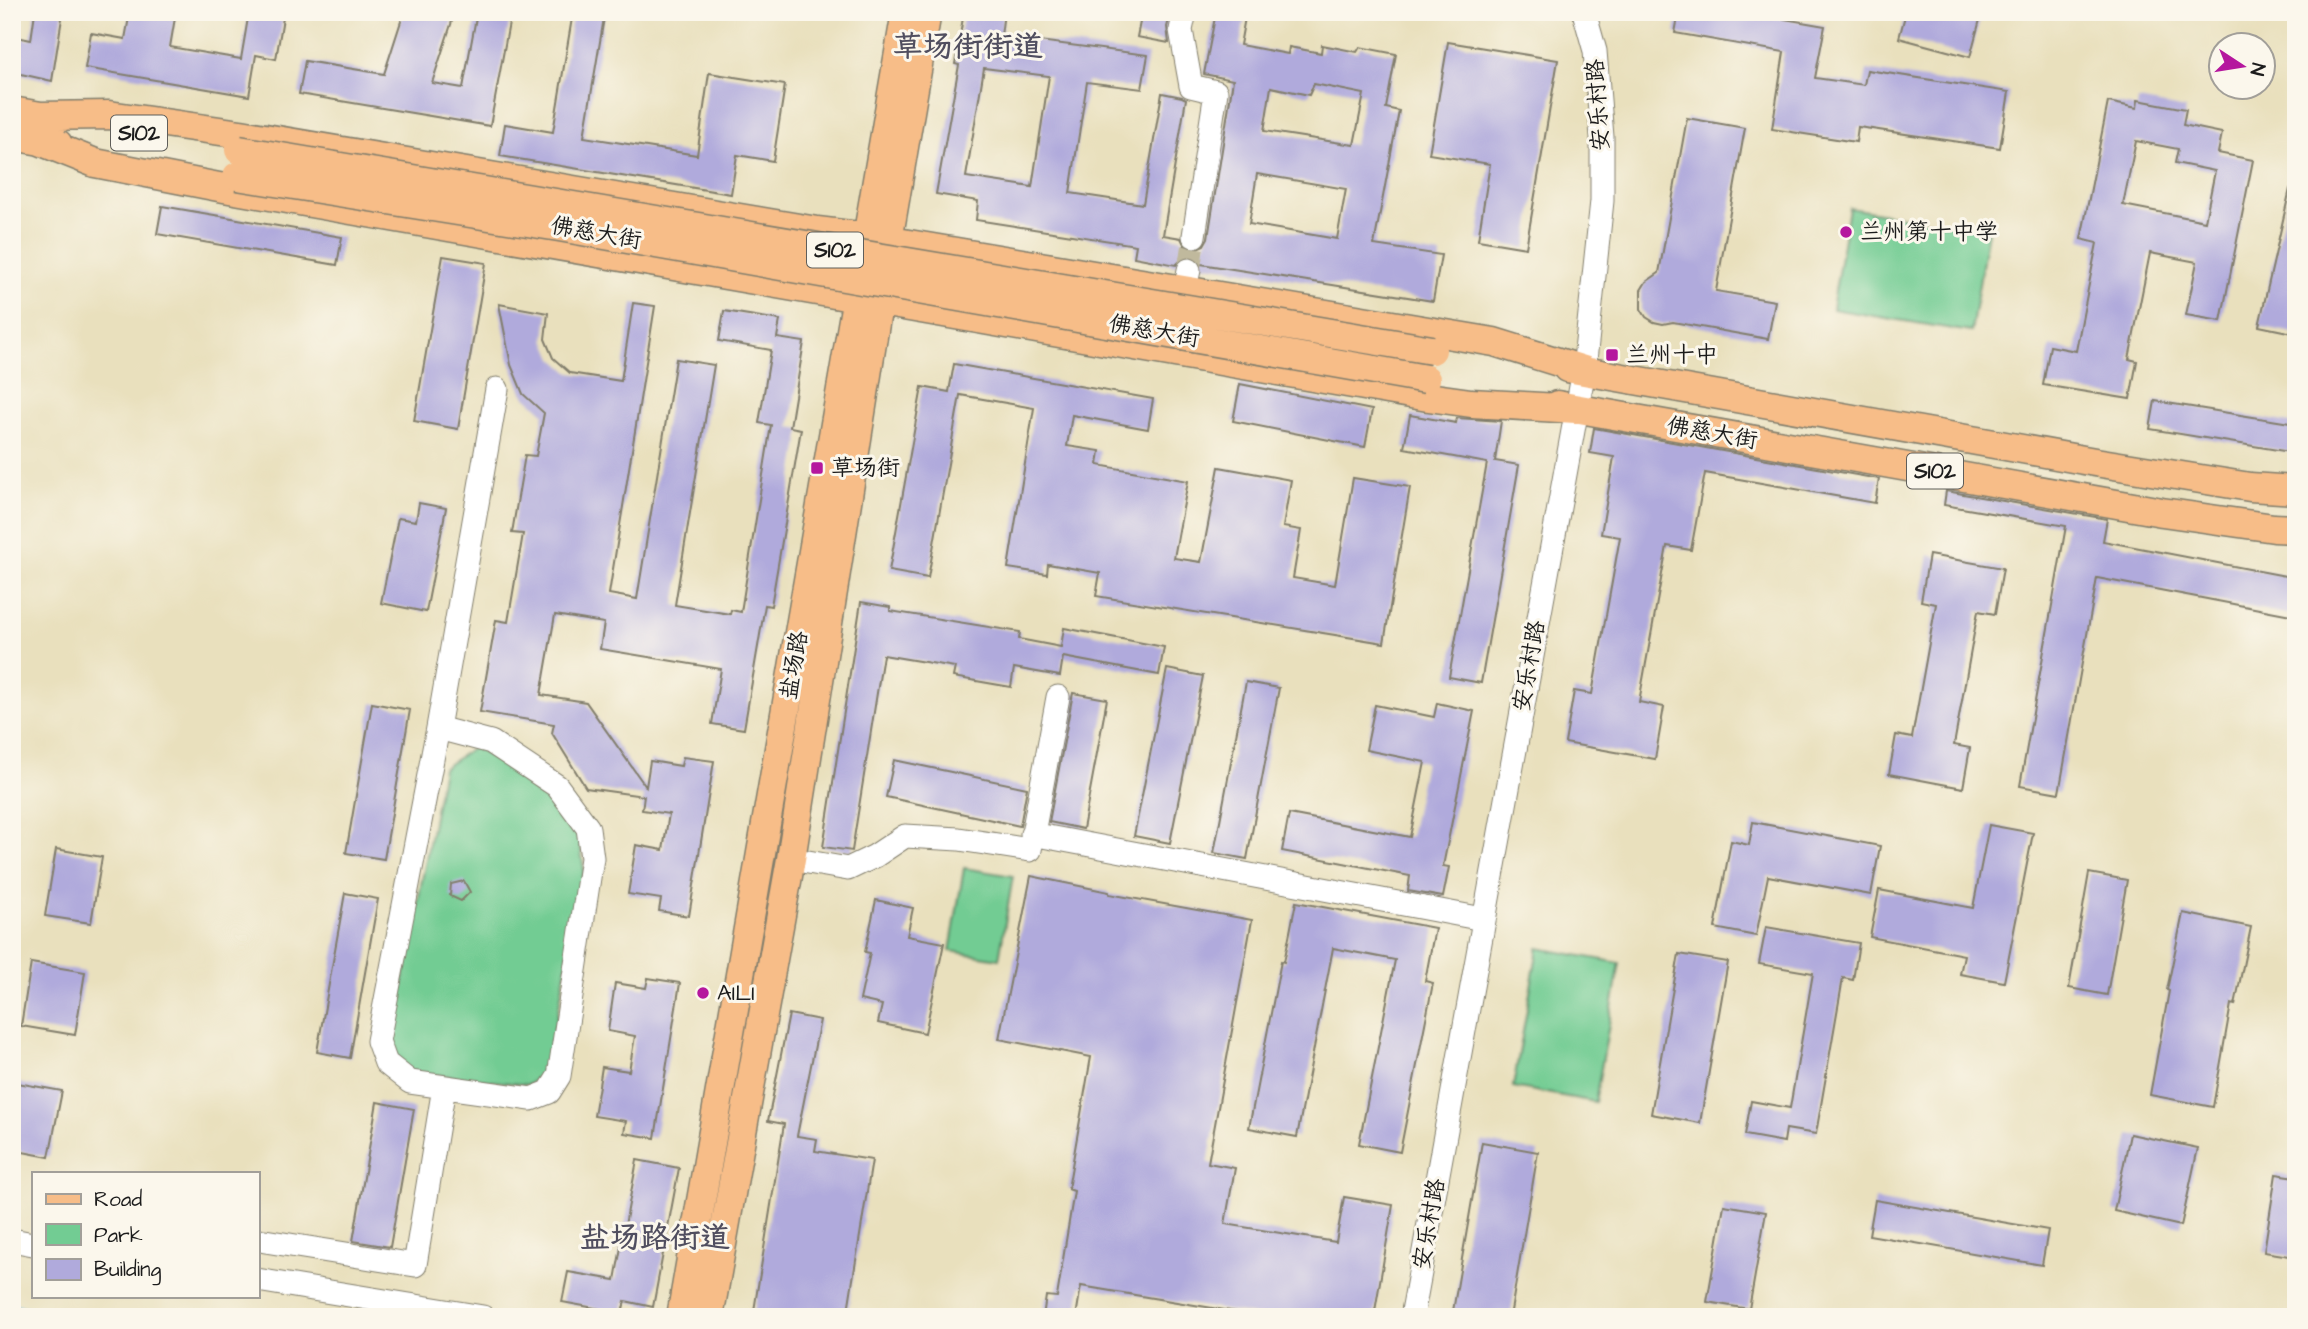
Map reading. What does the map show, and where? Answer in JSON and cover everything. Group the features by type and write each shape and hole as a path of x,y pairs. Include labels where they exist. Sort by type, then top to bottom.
{"main road":[{"name":"盐场路","path":"681,1317 868,300 906,12"},
{"name":"盐场路","path":"878,239 927,12"},
{"path":"31,123 109,115 228,132 764,222 1187,280 1494,342 1584,370"},
{"path":"31,123 95,163 223,188 1427,397 1471,403 1576,409"},
{"name":"佛慈大街","path":"12,136 31,123 559,226 1426,379 1576,409 2162,512 2296,529"},
{"name":"佛慈大街","path":"238,163 1432,350 1584,370 2095,462 2250,487 2296,490"},
{"name":"盐场路","path":"709,1317 791,859 868,300"}],"street":[{"path":"1185,12 1181,30 1191,86 1216,92 1194,236"},
{"name":"安乐村路","path":"1412,1317 1584,370 1602,201 1602,136 1595,51 1584,12"},
{"path":"438,728 491,742 557,786 588,828 592,858 559,1076 549,1092 531,1099 410,1082 386,1063 379,1041 438,728 497,389"},
{"path":"791,859 848,869 875,856 905,836 959,839 1030,850 1058,697"},
{"path":"1032,834 1483,919"},
{"path":"265,1241 415,1265 444,1087"},
{"path":"12,1240 32,1244"},
{"path":"259,1280 483,1317"}],"green space":[{"path":"1849,208 1988,231 1971,332 1832,309"},
{"path":"474,747 537,785 579,836 584,870 548,1066 529,1085 410,1072 399,1062 392,1041 443,768"},
{"path":"964,868 1013,876 999,959 950,951"},
{"path":"1538,948 1620,963 1595,1102 1513,1087"}],"building":[{"path":"35,12 63,12 52,81 12,72 12,36 31,40"},
{"path":"130,12 176,12 170,47 241,59 249,12 284,12 276,59 256,55 249,96 85,68 91,33 125,39"},
{"path":"404,12 455,12 432,83 463,88 477,12 511,12 490,126 299,94 305,61 384,74"},
{"path":"573,12 605,12 584,137 697,155 709,73 785,85 773,161 737,155 731,194 500,156 505,124 553,132"},
{"path":"964,12 1004,12 1001,36 1148,55 1142,89 1087,82 1070,193 1143,204 1162,93 1182,97 1186,99 1163,235 1181,238 1185,246 1193,250 1204,245 1208,238 1233,80 1204,74 1216,12 1246,12 1240,45 1288,54 1289,47 1321,53 1322,45 1357,52 1360,47 1396,54 1386,108 1399,111 1374,245 1441,255 1433,301 1201,264 1191,256 1184,257 1176,265 1134,257 1136,245 976,220 978,201 936,194 959,65 955,64","holes":["984,68 1049,76 1032,187 966,177","1314,84 1364,94 1354,145 1264,131 1271,87 1309,95","1257,174 1346,189 1337,239 1249,224"]},
{"path":"1142,12 1171,12 1167,27 1169,43 1137,37"},
{"path":"1679,12 1743,12 1825,26 1815,78 1864,85 1867,70 2009,92 2000,148 1858,127 1856,142 1772,129 1784,52 1675,33"},
{"path":"1906,12 1982,12 1970,57 1899,38"},
{"path":"1448,42 1558,60 1526,248 1478,240 1490,164 1429,154"},
{"path":"2138,100 2186,109 2183,125 2222,133 2218,153 2253,160 2221,321 2186,315 2197,262 2150,253 2129,359 2137,361 2130,399 2043,385 2050,346 2076,351 2097,243 2081,239 2108,102 2137,108","holes":["2136,141 2178,149 2175,163 2215,171 2205,221 2123,205"]},
{"path":"1687,118 1745,128 1716,291 1775,301 1768,339 1673,322 1654,322 1646,317 1641,309 1641,290 1646,282 1659,273"},
{"path":"2290,189 2296,190 2296,319 2293,333 2259,326"},
{"path":"162,206 342,237 337,265 157,234"},
{"path":"443,256 486,263 458,429 414,421"},
{"path":"633,303 655,306 609,594 637,599 676,359 714,365 675,605 730,614 731,610 741,612 771,425 759,423 771,350 719,341 724,311 780,320 777,338 804,342 790,427 801,429 771,606 765,605 744,729 712,724 721,669 600,649 604,623 555,615 541,695 586,702 646,787 650,761 681,766 683,757 714,761 689,916 659,911 661,899 628,894 636,845 663,850 669,814 642,810 644,796 586,788 552,733 554,724 480,712 496,620 508,622 523,534 512,533 525,455 536,456 544,413 523,394 511,365 499,304 548,313 545,339 553,358 570,373 621,381"},
{"path":"954,364 1153,399 1148,429 1072,415 1067,446 1100,451 1098,465 1188,481 1174,558 1201,562 1219,467 1291,480 1283,527 1301,530 1293,578 1335,585 1353,478 1410,487 1384,643 1096,596 1100,573 1048,564 1047,574 1008,568 1034,408 960,395 928,578 889,571 922,387 949,392"},
{"path":"1240,384 1372,410 1365,447 1233,421"},
{"path":"2155,401 2296,424 2296,453 2150,429"},
{"path":"1410,415 1456,423 1457,418 1501,421 1495,461 1519,465 1481,683 1449,677 1487,463 1404,448"},
{"path":"1594,428 1879,479 1875,503 1705,473 1691,550 1667,546 1639,702 1664,707 1655,759 1565,743 1574,691 1592,694 1620,537 1601,534 1614,457 1590,453"},
{"path":"1946,491 2107,519 2103,541 2296,578 2296,616 2097,578 2059,793 2020,786 2066,526 1944,505"},
{"path":"419,503 446,508 426,612 381,603 398,518 416,521"},
{"path":"1929,555 2003,568 1995,614 1978,611 1954,745 1970,748 1963,788 1889,774 1896,735 1912,738 1936,604 1921,601"},
{"path":"861,602 890,607 890,611 1020,632 1019,639 1061,647 1064,628 1164,647 1159,675 1063,657 1060,676 1014,668 1011,687 953,677 955,667 883,655 852,851 823,847"},
{"path":"1167,669 1203,676 1170,843 1134,836"},
{"path":"1246,682 1279,688 1247,859 1214,853"},
{"path":"1073,693 1107,699 1083,829 1049,822"},
{"path":"372,703 410,710 384,859 346,853"},
{"path":"1437,703 1474,711 1443,866 1449,867 1443,897 1408,891 1410,876 1282,851 1289,814 1410,837 1425,762 1366,750 1375,705 1434,717"},
{"path":"894,760 1027,788 1020,826 886,797"},
{"path":"1753,822 1880,846 1871,895 1768,876 1756,936 1715,928 1731,841 1749,845"},
{"path":"1989,825 2033,833 2004,982 1960,974 1964,955 1870,937 1879,890 1973,908"},
{"path":"56,849 102,857 91,923 45,916"},
{"path":"2089,873 2127,880 2107,995 2069,988"},
{"path":"1031,876 1109,894 1252,920 1208,1163 1235,1168 1225,1224 1336,1242 1344,1197 1393,1205 1374,1317 1266,1317 1081,1286 1076,1317 1043,1317 1046,1296 1057,1297 1074,1191 1068,1189 1091,1057 999,1039"},
{"path":"464,881 470,892 461,901 450,896 451,884"},
{"path":"345,893 378,899 350,1058 317,1052"},
{"path":"876,900 913,908 907,936 944,943 925,1033 878,1023 882,1005 860,1000 870,953 865,952"},
{"path":"1296,902 1435,928 1425,981 1433,983 1400,1152 1359,1144 1395,960 1333,948 1297,1137 1249,1128 1281,961 1284,962"},
{"path":"2183,913 2251,927 2235,1005 2231,1004 2213,1107 2150,1095"},
{"path":"1766,927 1859,943 1853,980 1843,978 1816,1134 1786,1129 1784,1142 1745,1135 1751,1101 1790,1108 1813,973 1759,964"},
{"path":"1679,954 1728,962 1700,1123 1651,1114"},
{"path":"31,963 85,972 75,1035 21,1026"},
{"path":"648,978 680,983 655,1138 624,1133 626,1121 594,1116 602,1067 629,1071 635,1036 608,1031 615,983 646,988"},
{"path":"789,1014 820,1020 797,1136 817,1139 815,1151 872,1160 847,1317 753,1317 784,1124 768,1121"},
{"path":"12,1082 62,1091 49,1157 12,1150"},
{"path":"377,1102 414,1109 390,1247 353,1241"},
{"path":"2130,1134 2198,1148 2181,1226 2114,1211"},
{"path":"1482,1142 1538,1152 1510,1317 1452,1317"},
{"path":"637,1160 679,1168 653,1307 625,1301 622,1313 562,1302 568,1272 615,1280"},
{"path":"2276,1174 2296,1177 2296,1257 2264,1252"},
{"path":"1875,1200 2048,1230 2042,1265 1869,1235"},
{"path":"1724,1205 1766,1212 1749,1309 1707,1302"}],"waterway":[{"path":"12,1306 70,1317"}],"tunnel":[{"path":"1189,270 1194,236"}],"place":[{"name":"兰州第十中学","path":"1846,232"},
{"name":"兰州十中","path":"1612,355"},
{"name":"草场街","path":"817,468"},
{"name":"AILI","path":"703,993"}],"district":[{"name":"草场街街道","path":"968,47"},
{"name":"盐场路街道","path":"655,1238"}]}
